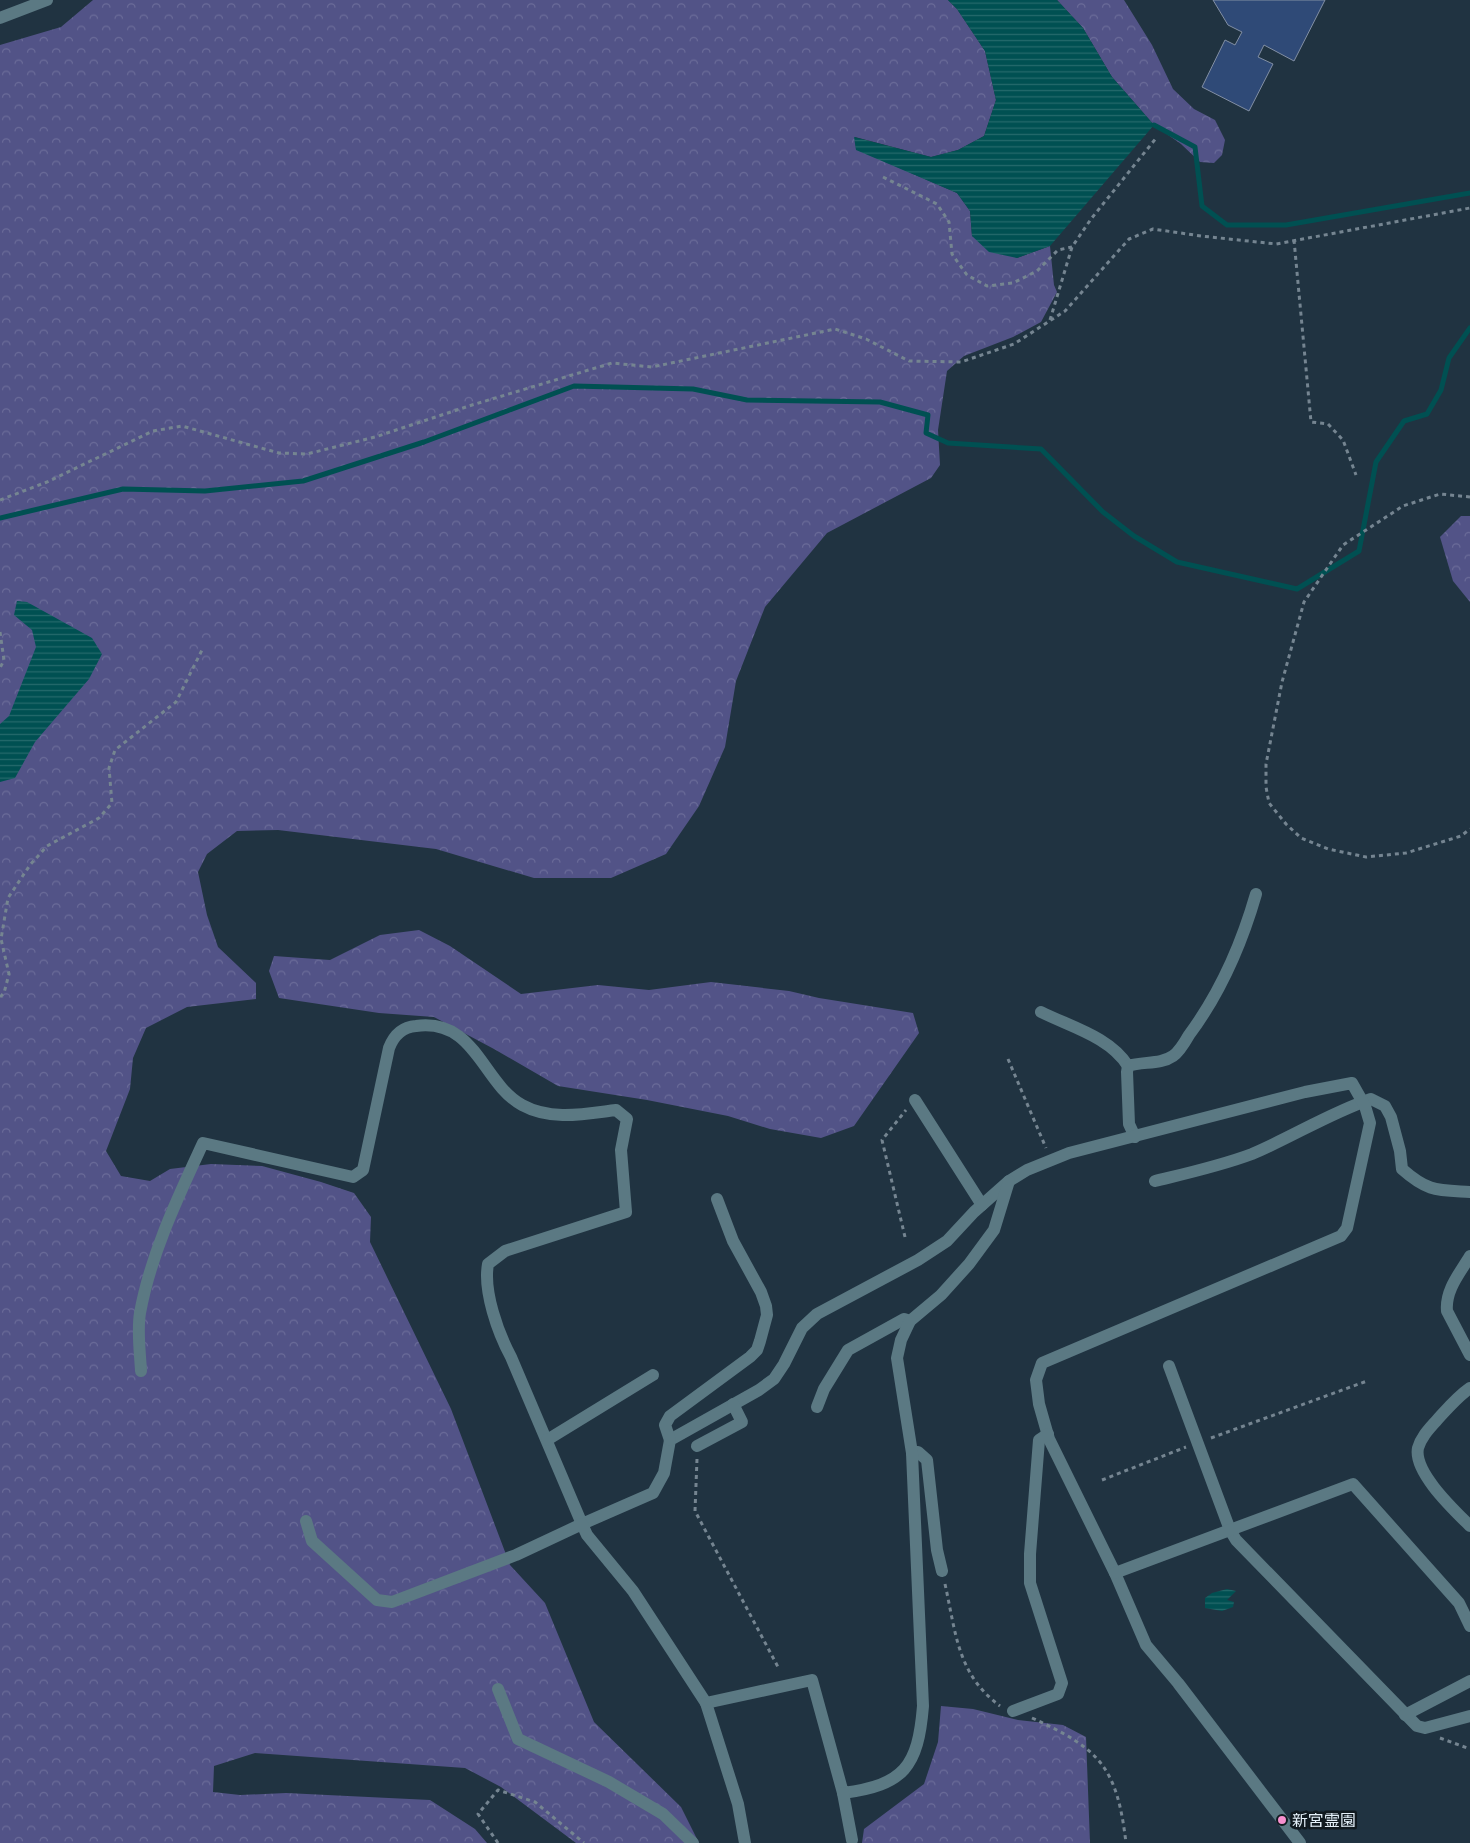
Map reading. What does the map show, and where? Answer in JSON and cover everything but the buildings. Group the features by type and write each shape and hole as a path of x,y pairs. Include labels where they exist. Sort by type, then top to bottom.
{"street":[{"path":"0,18 47,0"},
{"path":"1128,1066 1163,1061 1174,1055 1206,1012 1225,978 1237,953 1256,894"},
{"path":"1041,1012 1108,1044 1121,1054 1128,1066 1129,1124 1134,1137"},
{"path":"141,1371 140,1315 149,1277 165,1227 203,1143 352,1177 363,1170 389,1048 394,1037 407,1027 423,1025 444,1029 466,1041 482,1058 503,1090 522,1105 558,1116 616,1110 627,1119 621,1150 626,1212 505,1251 495,1256 488,1264 486,1275 500,1335 587,1536 633,1592 706,1703 738,1804 746,1843"},
{"path":"670,1440 774,1379 784,1364 802,1328 817,1314 918,1260 947,1240 982,1205 1009,1182 1027,1170 1069,1153 1305,1092 1352,1083 1370,1123 1347,1228 1341,1236 1042,1363 1036,1380 1039,1404 1048,1434 1115,1573 1146,1645 1178,1683 1300,1843"},
{"path":"1155,1180 1216,1166 1252,1153 1371,1099 1384,1106 1391,1116 1400,1151 1402,1169 1419,1184 1436,1190 1470,1192"},
{"path":"914,1100 982,1205"},
{"path":"844,1793 869,1790 889,1783 909,1765 921,1732 923,1706 912,1453 897,1358 901,1340 910,1321 941,1295 974,1258 994,1230 1009,1182"},
{"path":"306,1521 312,1541 377,1600 392,1602 516,1556 653,1493 664,1473 670,1440 665,1425 670,1416 750,1358 757,1350 766,1315 761,1292 733,1241 717,1199"},
{"path":"1470,1256 1450,1288 1446,1303 1446,1310 1470,1355"},
{"path":"817,1408 824,1388 848,1350 904,1319 910,1321"},
{"path":"1169,1366 1230,1530 1236,1540 1405,1715 1418,1726 1425,1728 1470,1716"},
{"path":"547,1440 653,1375"},
{"path":"1470,1388 1458,1397 1423,1436 1418,1450 1420,1466 1446,1502 1470,1526"},
{"path":"697,1446 742,1422 734,1404"},
{"path":"1013,1711 1058,1694 1062,1683 1030,1584 1030,1554 1038,1440 1048,1434"},
{"path":"912,1453 918,1452 927,1460 937,1550 942,1571"},
{"path":"1115,1573 1353,1484 1459,1604 1470,1626"},
{"path":"706,1703 812,1680 844,1793 852,1840"},
{"path":"1405,1715 1470,1681"},
{"path":"498,1689 518,1739 609,1782 656,1809 693,1843"}],"path":[{"path":"1050,321 1072,247 1091,219 1157,137"},
{"path":"883,177 937,204 948,222 952,254 967,275 987,286 1013,283 1037,271 1058,250 1072,247"},
{"path":"0,500 47,482 120,445 153,431 182,426 279,453 307,454 374,437 612,363 652,367 835,329 866,339 909,361 962,362 1014,344 1050,321 1064,311 1129,239 1153,229 1276,244 1470,208"},
{"path":"1294,240 1311,422 1328,424 1343,440 1356,475"},
{"path":"1470,497 1440,494 1403,506 1343,545 1304,602 1282,682 1266,764 1266,787 1269,803 1286,824 1301,838 1328,849 1366,856 1406,853 1461,836 1470,828"},
{"path":"0,632 4,660 0,668"},
{"path":"0,997 4,993 9,974 1,939 8,898 30,865 47,846 99,818 112,803 109,768 115,750 176,702 203,648"},
{"path":"1008,1059 1051,1160"},
{"path":"905,1237 882,1140 914,1100"},
{"path":"1102,1480 1367,1381"},
{"path":"697,1446 695,1512 778,1667"},
{"path":"942,1571 961,1655 970,1675 983,1693 1002,1707 1069,1735 1097,1758 1115,1788 1122,1815 1126,1843"},
{"path":"498,1843 478,1814 498,1790 534,1802 584,1843"}],"green space":[{"path":"93,0 948,0 957,9 985,51 996,100 984,136 958,150 931,157 855,137 856,149 957,193 970,211 972,236 1017,258 1050,246 1054,285 1057,292 1041,322 1013,337 964,356 947,371 938,430 940,465 931,478 827,533 765,607 736,681 725,747 699,806 666,854 611,878 534,878 436,849 278,830 237,831 207,854 198,872 207,915 218,947 256,983 256,999 187,1007 146,1028 133,1058 130,1089 106,1151 121,1176 150,1181 170,1169 211,1164 262,1166 354,1193 371,1217 370,1242 451,1409 510,1565 545,1603 594,1722 681,1807 699,1843 576,1843 501,1787 465,1768 255,1753 214,1766 213,1792 240,1795 286,1793 430,1800 475,1829 487,1843 0,1843 0,45 61,27"},
{"path":"1057,0 1124,0 1152,45 1173,89 1194,109 1215,120 1225,140 1222,155 1214,163 1200,162 1181,144 1154,125 1112,77 1083,28"},
{"path":"1461,516 1470,516 1470,602 1453,581 1440,537"},
{"path":"419,930 450,946 521,994 598,985 649,990 711,982 789,991 819,998 913,1013 919,1033 854,1126 821,1138 770,1129 728,1116 647,1100 558,1086 434,1017 379,1013 279,998 269,971 274,956 330,960 380,935"},
{"path":"941,1706 973,1709 1018,1720 1063,1725 1086,1737 1090,1843 862,1843 864,1829 924,1784 938,1742"}],"shaded area":[{"path":"948,0 1057,0 1083,28 1112,77 1154,125 1050,246 1017,258 989,252 972,236 970,211 957,193 856,150 854,137 931,157 958,150 984,136 996,100 985,51 957,9"},
{"path":"17,601 27,602 92,638 102,654 89,679 35,742 15,778 0,782 0,724 9,716 36,647 32,630 14,615"},
{"path":"1227,1589 1236,1591 1227,1600 1234,1602 1233,1607 1222,1611 1205,1608 1205,1598 1212,1593"}],"waterway":[{"path":"1154,125 1195,147 1202,206 1227,225 1286,225 1470,193"},
{"path":"0,518 123,489 205,491 303,481 424,442 574,386 693,389 747,400 880,402 928,415 926,433 948,443 1041,449 1103,512 1134,536 1177,562 1297,589 1359,551 1376,462 1404,421 1427,414 1441,390 1449,358 1470,328"}],"place":[{"name":"新宮霊園","path":"1282,1820"}]}
